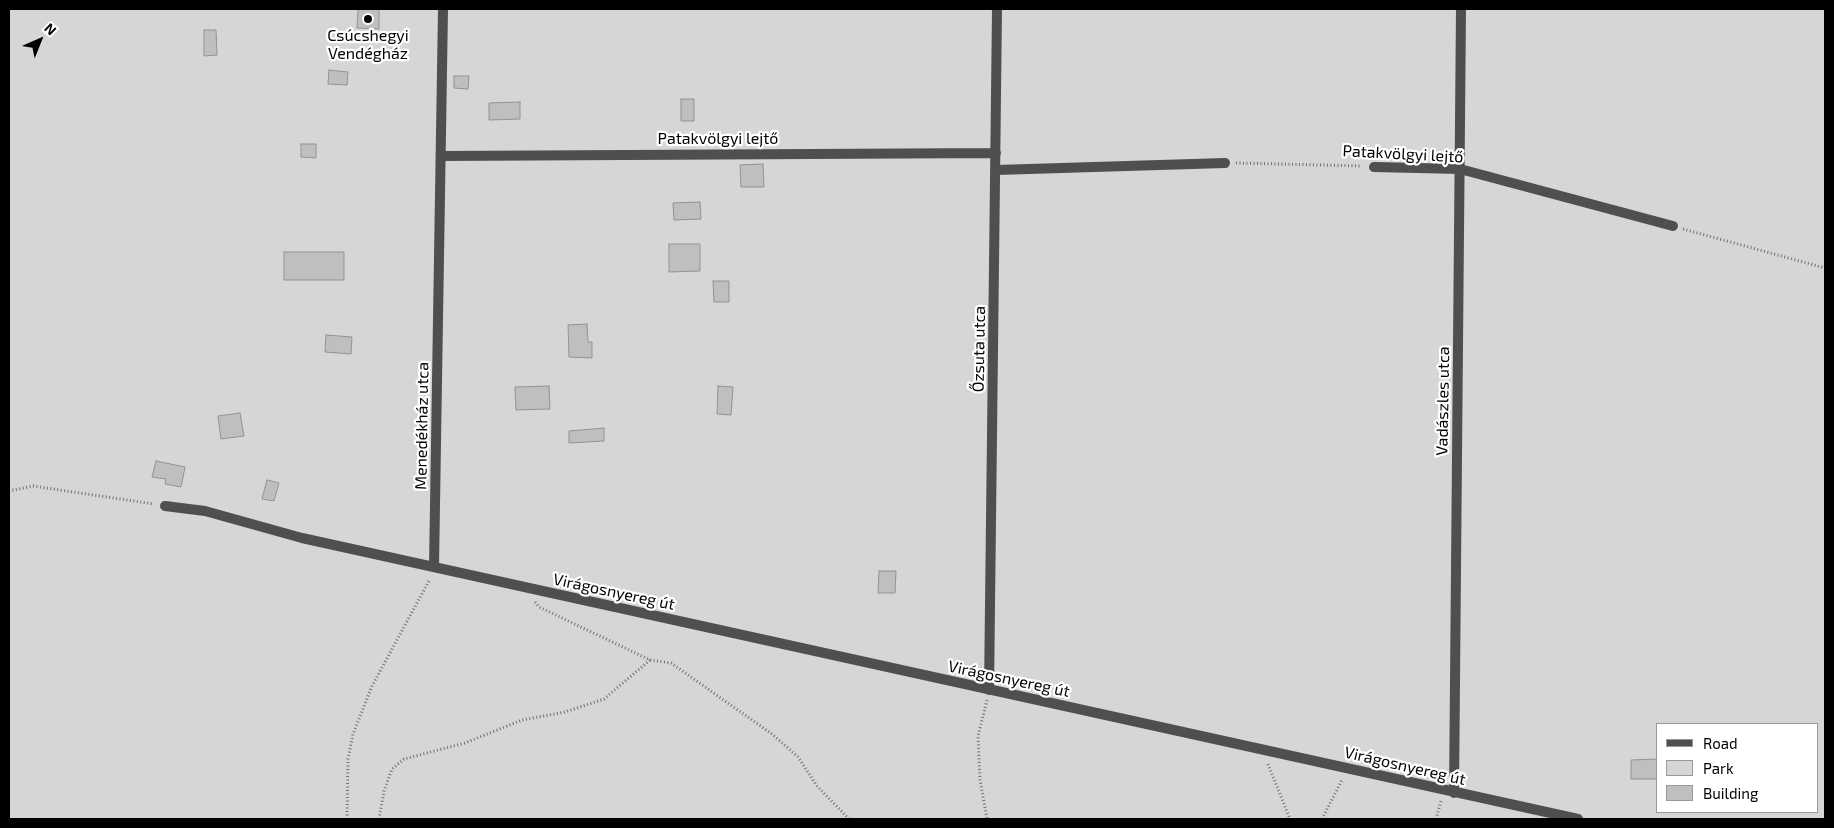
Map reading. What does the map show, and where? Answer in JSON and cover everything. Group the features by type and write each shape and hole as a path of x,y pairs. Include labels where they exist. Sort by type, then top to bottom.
{"street":[{"name":"Menedékház utca","path":"434,567 443,9"},
{"name":"Őzsuta utca","path":"989,690 998,9"},
{"name":"Vadászles utca","path":"1449,792 1461,9"},
{"name":"Patakvölgyi lejtő","path":"441,156 996,153"},
{"path":"996,170 1225,163"},
{"name":"Patakvölgyi lejtő","path":"1374,167 1460,169 1673,226"},
{"path":"165,506 206,511 302,538 434,567"},
{"name":"Virágosnyereg út","path":"434,567 1578,819"}],"path":[{"name":"Patakvölgyi lejtő","path":"1225,163 1374,167"},
{"path":"1673,226 1825,268"},
{"path":"9,491 33,486 165,506"},
{"path":"347,819 347,767 353,734 372,686 425,591 434,567"},
{"path":"524,587 539,607 650,660 671,663 772,734 798,757 817,786 849,819"},
{"path":"379,819 384,791 392,769 404,759 465,743 522,720 565,712 604,699 650,660"},
{"path":"987,819 980,780 978,736 989,690"},
{"path":"1262,749 1290,819"},
{"path":"1322,819 1348,768"},
{"path":"1436,819 1449,792"}],"green space":[{"path":"9,9 1825,9 1825,819 9,819"}],"building":[{"name":"Csúcshegyi Vendégház","path":"358,9 379,9 379,29 357,28"},
{"path":"204,30 216,30 217,55 204,56"},
{"path":"329,70 348,72 347,85 328,84"},
{"path":"454,76 469,76 468,89 454,88"},
{"path":"681,99 694,99 694,121 681,121"},
{"path":"520,102 520,119 489,120 489,103"},
{"path":"301,144 316,144 316,158 301,157"},
{"path":"763,164 764,187 741,187 740,165"},
{"path":"700,202 701,219 674,220 673,203"},
{"path":"669,244 700,244 700,271 669,272"},
{"path":"284,252 344,252 344,280 284,280"},
{"path":"713,281 729,281 729,302 714,302"},
{"path":"587,324 588,342 592,342 592,358 569,357 568,325"},
{"path":"326,335 352,337 351,354 325,352"},
{"path":"549,386 550,409 516,410 515,387"},
{"path":"718,386 733,387 731,415 717,414"},
{"path":"240,413 244,436 221,439 218,416"},
{"path":"604,428 604,441 569,443 569,431"},
{"path":"156,461 185,467 181,487 165,484 166,479 152,477"},
{"path":"267,480 279,483 274,501 262,499"},
{"path":"879,571 896,571 895,593 878,593"},
{"path":"1656,759 1656,779 1631,779 1631,760"}],"place":[{"name":"Csúcshegyi Vendégház","path":"368,19"}]}
